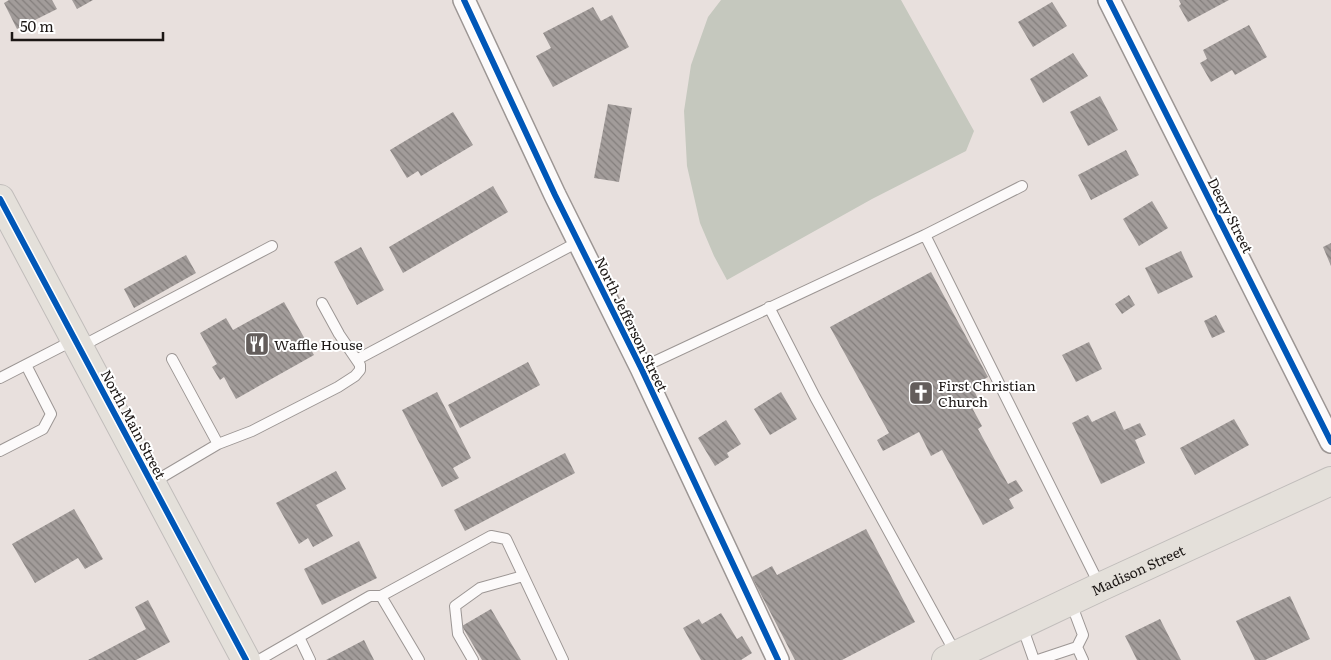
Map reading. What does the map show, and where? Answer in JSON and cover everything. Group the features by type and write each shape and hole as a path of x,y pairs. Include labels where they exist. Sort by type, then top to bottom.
{"main road":[{"name":"North Main Street","path":"0,199 246,660"},
{"name":"Madison Street","path":"949,659 1331,481"}],"street":[{"name":"North Jefferson Street","path":"464,0 778,660"},
{"name":"Deery Street","path":"1109,0 1331,442"}],"lane":[{"path":"640,368 925,235 1022,186"},
{"path":"925,235 1100,587"},
{"path":"358,360 578,242"},
{"path":"0,378 77,344 272,246"},
{"path":"152,483 218,444 252,431 351,379 360,370 358,360 339,334 322,303"},
{"path":"769,308 949,659"},
{"path":"172,359 218,444"},
{"path":"0,451 43,429 51,414 26,365"},
{"path":"259,660 370,596 381,596 491,536 506,540 563,660"},
{"path":"473,660 458,634 455,606 480,588 523,576"},
{"path":"381,596 419,660"},
{"path":"1021,624 1036,660 1077,647 1083,635 1070,601"},
{"path":"298,638 310,660"},
{"path":"1077,647 1083,660"}],"shaded area":[{"path":"721,0 901,0 974,131 966,151 872,199 727,280 700,223 687,166 684,111 691,65 708,17"}],"building":[{"path":"9,0 52,0 57,9 17,29 4,3"},
{"path":"72,0 93,0 77,9"},
{"path":"1179,0 1229,0 1188,22 1179,6 1181,4"},
{"path":"1052,2 1067,26 1033,47 1018,22"},
{"path":"593,7 601,21 612,15 629,47 553,87 536,56 551,48 543,33"},
{"path":"1249,25 1267,57 1235,75 1232,70 1211,82 1200,63 1207,59 1203,50"},
{"path":"1073,53 1088,76 1043,103 1030,79"},
{"path":"1100,96 1118,130 1088,146 1070,112"},
{"path":"608,104 632,108 619,182 594,178"},
{"path":"453,112 473,145 421,176 418,171 407,178 390,150"},
{"path":"1126,150 1139,175 1091,200 1078,175"},
{"path":"493,186 508,212 403,273 389,247"},
{"path":"1152,201 1168,228 1139,246 1123,219"},
{"path":"1331,243 1331,266 1323,247"},
{"path":"361,247 384,290 357,305 334,262"},
{"path":"1181,251 1193,277 1158,294 1145,268"},
{"path":"186,255 196,273 134,308 124,289"},
{"name":"First Christian Church","path":"931,272 988,377 972,386 978,399 970,404 982,426 978,429 1008,484 1016,480 1023,491 1009,499 1014,508 983,525 942,450 931,456 919,432 883,451 877,440 889,433 830,327"},
{"path":"1129,295 1135,305 1122,314 1115,304"},
{"name":"Waffle House","path":"284,302 314,355 236,399 224,377 220,380 212,367 217,364 200,333 226,318 233,330"},
{"path":"1216,315 1225,332 1212,338 1204,321"},
{"path":"1089,342 1102,369 1076,382 1062,355"},
{"path":"528,362 540,385 460,428 448,405"},
{"path":"437,392 471,458 453,468 459,478 442,487 402,410"},
{"path":"781,392 797,419 770,435 754,409"},
{"path":"1115,411 1124,430 1140,423 1146,435 1135,440 1145,463 1101,484 1072,423 1088,415 1092,422"},
{"path":"1234,419 1249,445 1195,475 1180,448"},
{"path":"726,420 741,444 727,453 729,457 715,466 698,438"},
{"path":"565,453 575,473 465,531 454,510"},
{"path":"336,471 346,489 316,505 333,536 313,547 308,538 299,544 276,503"},
{"path":"74,509 103,559 85,569 78,558 35,583 12,544"},
{"path":"866,529 915,622 842,660 795,660 752,577 772,566 777,575"},
{"path":"359,541 377,578 322,605 304,569"},
{"path":"1290,596 1310,639 1265,660 1255,660 1236,621"},
{"path":"148,600 170,642 136,660 88,660 146,629 135,607"},
{"path":"491,609 521,660 482,660 462,626"},
{"path":"721,613 737,639 742,636 752,653 741,660 701,660 683,628 699,619 702,624"},
{"path":"1160,619 1181,660 1137,660 1125,636"},
{"path":"364,640 374,660 326,660"}],"cycle path":[{"path":"464,0 555,195 641,368 778,660"},
{"path":"1109,0 1331,442"},
{"path":"0,199 246,660"}],"place":[{"name":"Waffle House","path":"257,344"},
{"name":"First Christian Church","path":"921,393"}]}
